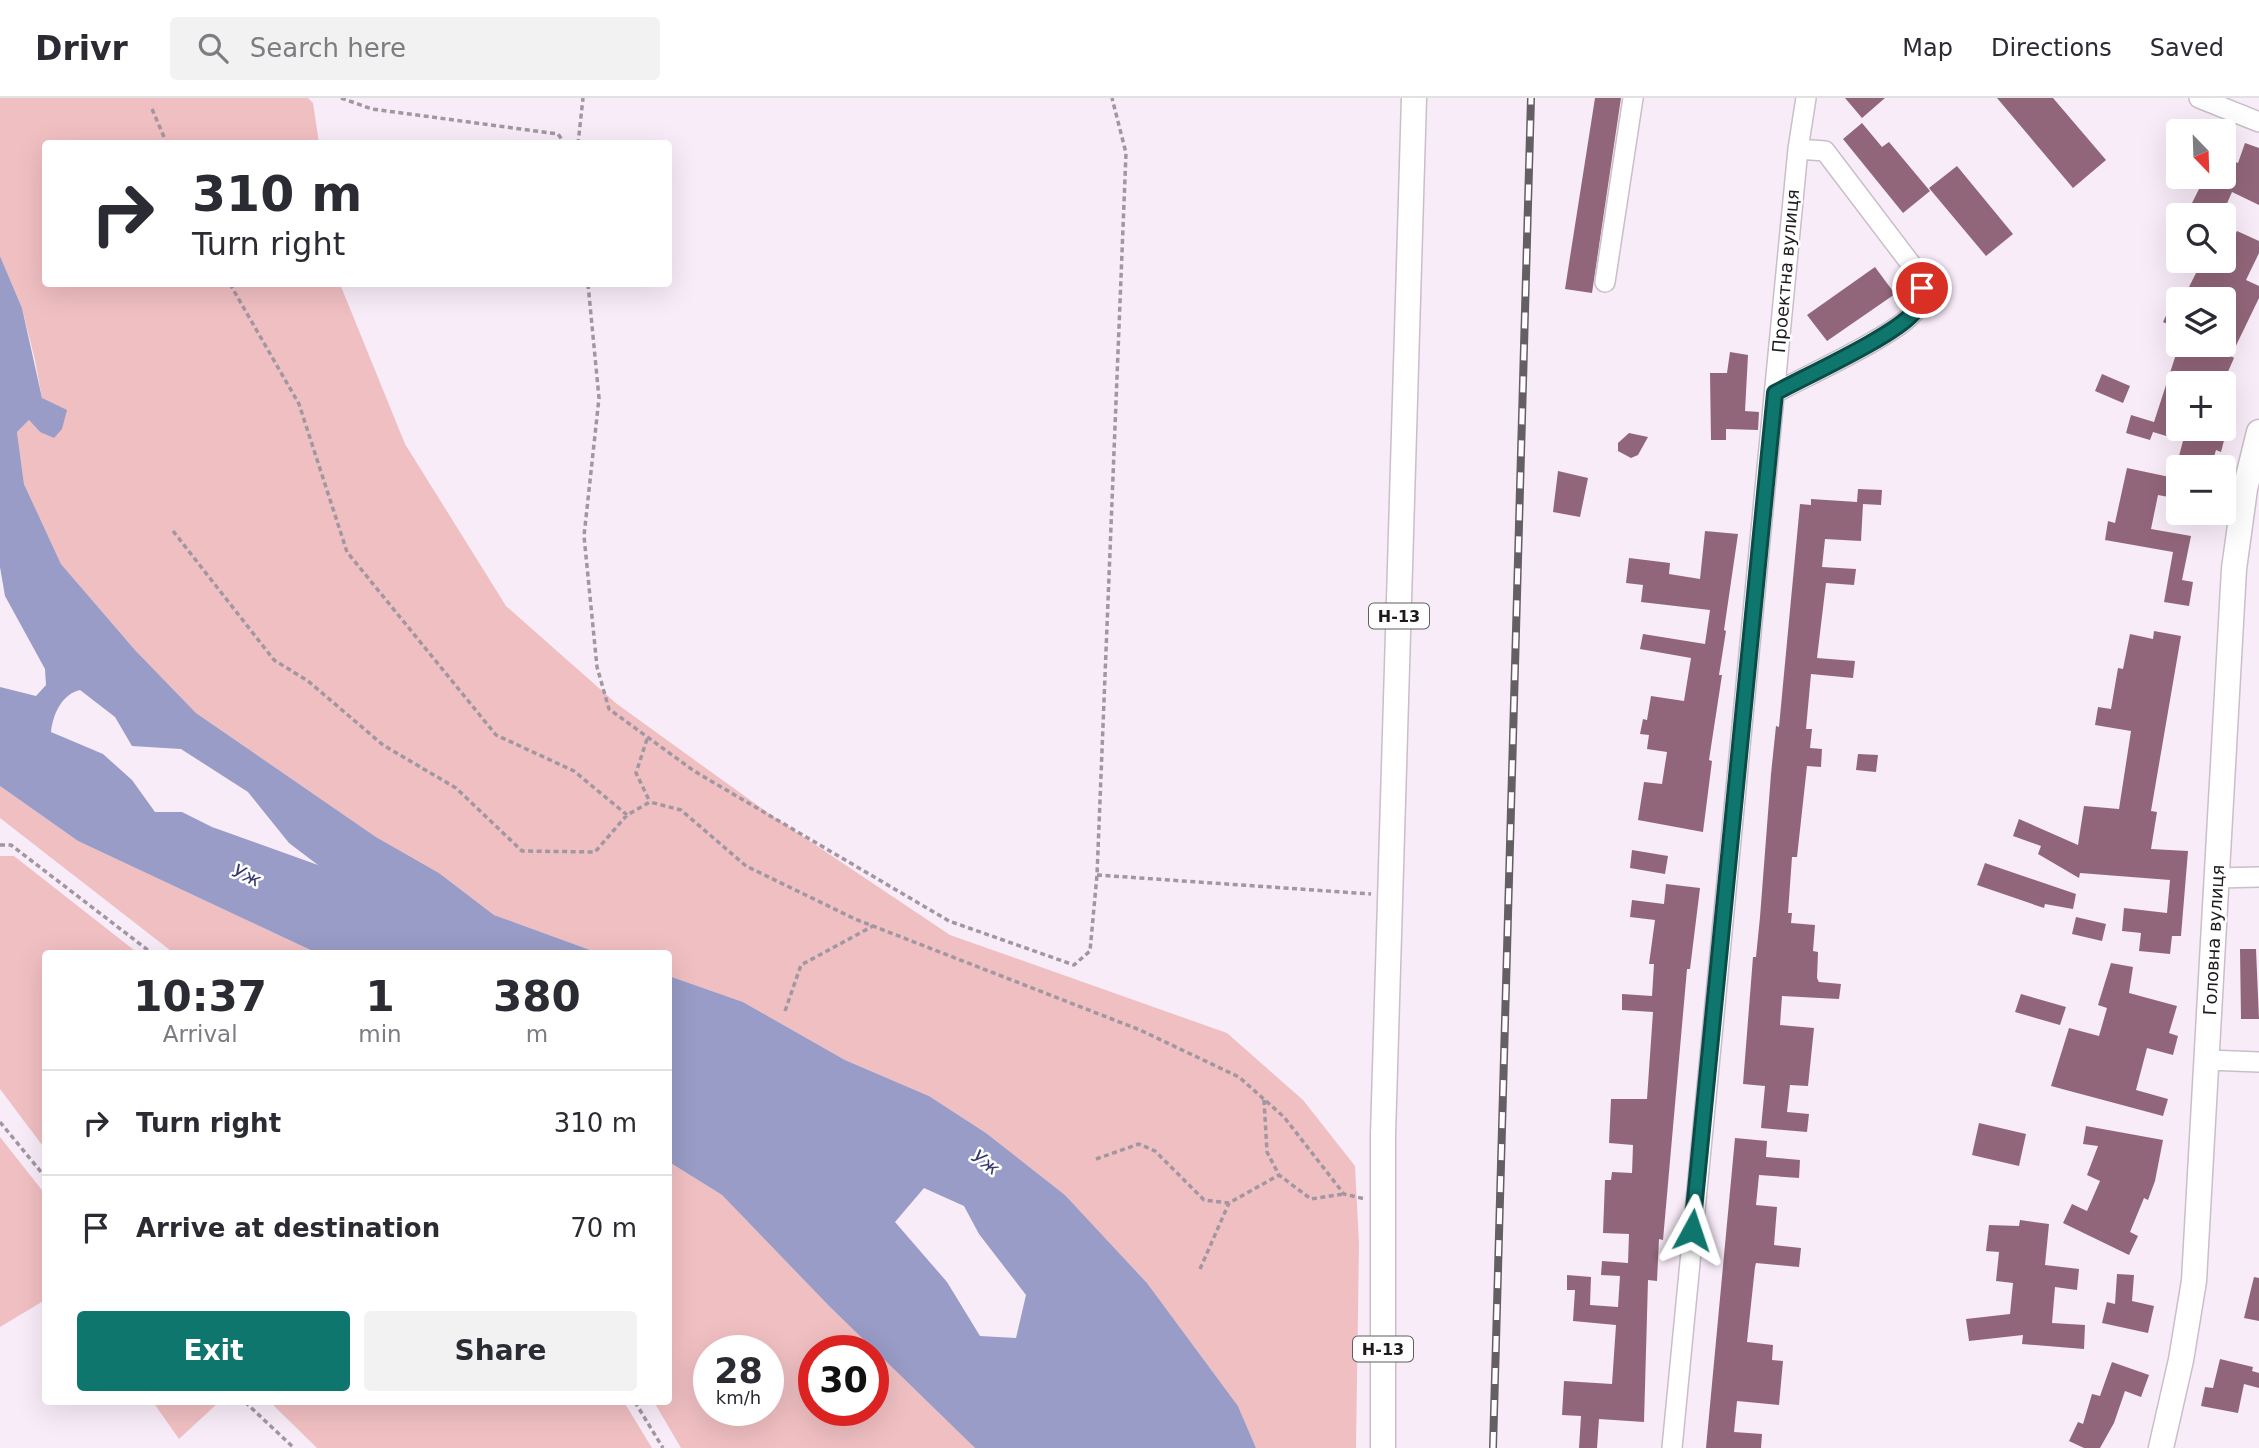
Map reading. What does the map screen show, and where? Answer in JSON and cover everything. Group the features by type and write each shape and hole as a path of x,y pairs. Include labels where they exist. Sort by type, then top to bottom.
{"main road":[{"name":"Н-13","path":"1382,1448 1391,895 1413,98"},
{"name":"Головна вулиця","path":"2161,1448 2182,1360 2194,1281 2234,569 2245,489 2259,432"}],"street":[{"path":"1605,282 1633,98"},
{"name":"Проектна вулиця","path":"1672,1448 1802,98"},
{"path":"2199,98 2259,122"},
{"path":"1775,393 1893,329 1913,314 1921,300 1920,276 1825,151 1798,149"},
{"path":"2217,878 2259,877"},
{"path":"2208,1060 2259,1062"}],"path":[{"path":"341,98 372,109 558,134 562,140"},
{"path":"578,140 583,98"},
{"path":"588,287 598,398 584,536 597,667 609,709 694,771 948,921 1074,965 1090,950 1097,874 1126,153 1112,98"},
{"path":"152,110 165,140"},
{"path":"232,287 299,404 347,552 496,735 574,771 627,815"},
{"path":"173,531 274,660 308,681 383,745 456,788 522,851 595,852 627,815 650,802 681,810 746,866 873,926 1140,1030 1239,1077 1284,1117 1344,1194"},
{"path":"647,739 636,774 650,802"},
{"path":"0,845 11,845 148,950"},
{"path":"1097,874 1391,895"},
{"path":"785,1011 801,965 873,926"},
{"path":"1264,1099 1267,1152 1279,1175 1311,1199 1344,1194 1384,1204"},
{"path":"0,1122 42,1173"},
{"path":"1096,1159 1139,1144 1155,1151 1204,1200 1229,1203 1279,1175"},
{"path":"1200,1269 1229,1203"},
{"path":"249,1405 294,1448"},
{"path":"637,1405 663,1448"}],"shaded area":[{"path":"0,98 308,98 313,103 319,140 42,140 42,287 341,287 405,444 506,606 617,704 768,813 950,935 1227,1033 1303,1100 1355,1166 1359,1244 1356,1448 1256,1448 1238,1406 1147,1283 1065,1195 986,1133 929,1096 845,1060 743,1002 672,977 672,950 590,950 494,915 439,873 376,837 196,713 135,650 61,564 24,484 17,432 29,420 40,432 42,398 22,308 0,256"},
{"path":"0,786 78,841 310,950 170,950 0,818"},
{"path":"0,856 14,856 134,950 42,950 42,1145 0,1089"},
{"path":"0,1137 42,1190 42,1302 0,1327"},
{"path":"672,1164 722,1195 859,1335 798,1335 798,1426 889,1426 889,1364 975,1448 681,1448 656,1405 672,1405"},
{"path":"155,1405 216,1405 179,1439"},
{"path":"273,1405 626,1405 652,1448 317,1448"}],"water":[{"name":"Уж","path":"0,256 22,308 42,398 67,410 62,429 54,438 40,432 29,420 17,432 24,484 61,564 135,650 196,713 376,837 439,873 494,915 590,950 310,950 78,841 0,786 0,687 36,696 46,685 45,669 5,596 0,567","holes":["80,690 115,717 132,746 181,749 248,792 289,843 318,865 212,827 182,812 155,812 132,780 103,754 51,732 54,718 63,700"]},
{"name":"Уж","path":"672,977 743,1002 845,1060 929,1096 986,1133 1065,1195 1147,1283 1238,1406 1256,1448 975,1448 889,1364 889,1335 859,1335 722,1195 672,1164","holes":["924,1188 964,1206 979,1234 1026,1295 1016,1338 980,1336 947,1282 895,1222"]}],"building":[{"path":"1595,98 1621,98 1592,293 1565,289"},
{"path":"1845,98 1885,98 1862,118"},
{"path":"1997,98 2053,98 2106,160 2073,188"},
{"path":"1862,123 1882,147 1889,142 1930,191 1903,213 1843,139"},
{"path":"2245,143 2259,148 2259,205 2232,192 2227,203 2192,203 2199,189 2236,189 2236,162 2238,163"},
{"path":"1957,166 2013,234 1986,256 1929,188"},
{"path":"2237,231 2259,241 2259,253 2246,280 2259,286 2259,298 2236,346 2236,287 2189,287 2196,273 2236,273"},
{"path":"1875,267 1895,294 1827,341 1807,315"},
{"path":"1730,352 1748,355 1745,411 1759,412 1758,430 1726,429 1726,440 1711,440 1710,373 1727,373"},
{"path":"2175,357 2234,358 2228,371 2171,371"},
{"path":"2102,374 2130,386 2123,403 2095,391"},
{"path":"2166,385 2166,436 2153,432 2150,440 2126,433 2131,415 2154,422"},
{"path":"1629,433 1648,437 1638,455 1631,458 1618,451 1618,443"},
{"path":"2183,441 2224,441 2221,452 2216,450 2215,455 2179,455"},
{"path":"2127,468 2166,476 2166,497 2158,495 2151,529 2191,536 2182,580 2193,582 2189,606 2164,602 2173,552 2105,540 2108,521 2115,523"},
{"path":"1558,471 1588,478 1580,517 1553,512"},
{"path":"1858,489 1882,490 1881,505 1863,504 1861,541 1825,539 1822,567 1856,569 1854,585 1826,583 1817,658 1855,661 1853,678 1811,674 1806,729 1812,729 1810,748 1822,749 1821,767 1807,766 1797,857 1792,857 1788,913 1792,913 1791,923 1815,925 1813,951 1818,952 1817,978 1819,982 1841,984 1839,999 1782,996 1780,1025 1814,1028 1808,1086 1790,1085 1787,1112 1809,1114 1807,1132 1761,1128 1765,1086 1743,1084 1753,957 1756,957 1771,774 1776,726 1779,727 1800,504 1811,505 1811,499 1857,502"},
{"path":"1705,531 1738,534 1724,630 1719,675 1722,675 1709,760 1712,761 1703,832 1638,820 1644,782 1662,784 1667,752 1647,749 1649,735 1640,734 1643,719 1647,720 1651,696 1684,701 1691,658 1640,649 1643,634 1705,644 1710,610 1641,602 1643,585 1626,583 1629,558 1670,563 1669,574 1700,579"},
{"path":"2154,631 2181,636 2151,811 2157,812 2151,849 2188,851 2181,936 2172,936 2170,954 2139,951 2141,933 2122,931 2124,908 2167,913 2170,880 2080,873 2079,878 2038,854 2041,846 2013,836 2019,819 2078,845 2084,806 2119,809 2131,731 2095,725 2098,707 2111,709 2118,668 2123,669 2130,634 2153,639"},
{"path":"1858,754 1878,755 1876,772 1856,770"},
{"path":"1632,850 1668,856 1665,874 1630,868"},
{"path":"1985,863 2076,894 2073,909 2045,904 2044,908 1977,885"},
{"path":"1666,884 1700,888 1690,969 1687,969 1663,1240 1659,1239 1657,1281 1648,1280 1644,1422 1599,1419 1597,1448 1579,1448 1581,1416 1562,1415 1564,1381 1612,1384 1616,1325 1573,1321 1575,1290 1567,1290 1567,1275 1591,1277 1590,1305 1618,1307 1620,1276 1601,1275 1602,1261 1628,1263 1629,1234 1603,1233 1605,1180 1611,1180 1612,1172 1632,1173 1633,1145 1609,1143 1611,1099 1647,1099 1653,1012 1622,1010 1622,994 1652,996 1654,964 1649,964 1655,920 1630,917 1632,900 1664,904"},
{"path":"2076,917 2106,924 2102,941 2072,934"},
{"path":"2240,949 2256,949 2259,1019 2241,1019"},
{"path":"2111,963 2133,967 2129,993 2177,1006 2169,1033 2178,1036 2173,1055 2147,1048 2136,1090 2168,1099 2163,1116 2051,1086 2069,1028 2099,1036 2107,1008 2098,1005"},
{"path":"2021,994 2066,1007 2060,1025 2015,1012"},
{"path":"1979,1123 2026,1134 2019,1166 1972,1155"},
{"path":"2086,1126 2163,1140 2155,1181 2148,1200 2144,1198 2130,1232 2138,1236 2129,1255 2063,1223 2072,1204 2087,1211 2100,1181 2087,1175 2098,1146 2083,1144"},
{"path":"1735,1138 1767,1141 1766,1157 1800,1160 1799,1178 1759,1175 1756,1205 1777,1207 1774,1245 1801,1248 1799,1267 1756,1263 1755,1267 1747,1342 1773,1345 1772,1360 1783,1361 1779,1405 1737,1401 1734,1432 1762,1434 1761,1448 1706,1448"},
{"path":"2020,1220 2049,1224 2045,1265 2079,1269 2077,1290 2055,1287 2052,1323 2085,1325 2084,1349 2022,1344 2023,1335 1969,1341 1966,1319 2010,1314 2013,1283 1996,1281 1999,1252 1986,1251 1989,1225 2019,1226"},
{"path":"2117,1274 2134,1275 2132,1301 2154,1306 2148,1333 2102,1323 2107,1302 2115,1304"},
{"path":"2254,1277 2259,1278 2259,1321 2244,1318"},
{"path":"2220,1359 2253,1367 2252,1371 2259,1373 2259,1388 2244,1384 2238,1413 2201,1406 2205,1387 2213,1388"},
{"path":"2112,1362 2149,1375 2141,1397 2125,1391 2114,1423 2100,1448 2084,1448 2069,1441 2078,1422 2083,1424 2092,1394 2100,1396"}],"railway":[{"path":"1493,1448 1531,98"}],"route":[{"path":"1692,1230 1775,393 1893,329 1913,314 1921,300 1922,288"}]}
